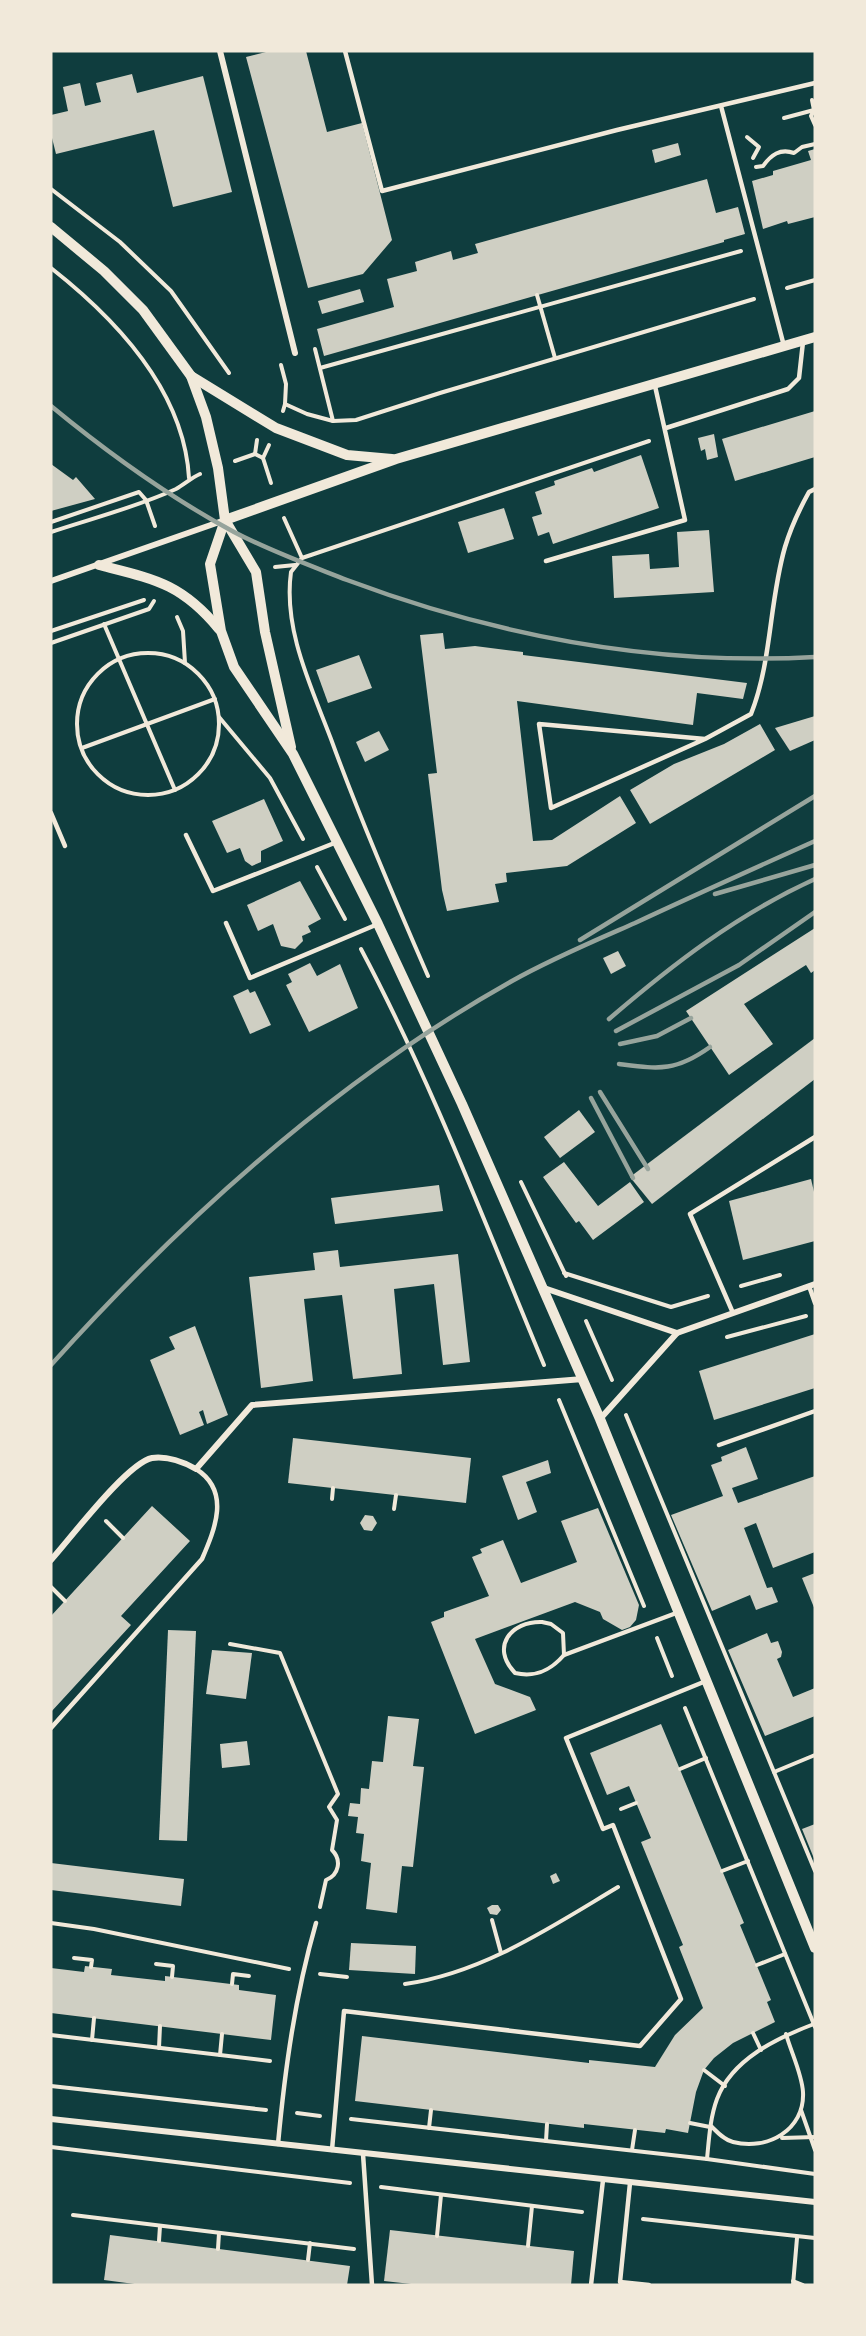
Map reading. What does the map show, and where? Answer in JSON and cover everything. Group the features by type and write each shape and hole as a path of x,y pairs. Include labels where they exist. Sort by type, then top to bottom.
{"street":[{"path":"220,51 295,353"},
{"path":"51,227 104,271 143,310 190,376 206,417 218,468 225,520 256,572 258,591 293,754"},
{"path":"51,581 396,459 654,382 815,337"},
{"path":"190,376 271,426 347,455 396,459"},
{"path":"225,520 210,564 221,631 234,667 293,754 378,924 462,1104 600,1419 815,1948"},
{"path":"99,565 151,578 179,591 200,606 221,631"},
{"path":"600,1419 676,1333 812,1285"},
{"path":"544,1288 676,1333"},
{"path":"51,1560 131,1469 152,1458 183,1461 196,1469 252,1405 583,1379"},
{"path":"51,2119 815,2202"}],"lane":[{"path":"345,51 382,191 616,130 815,83"},
{"path":"721,106 784,346"},
{"path":"666,431 794,386 800,369 803,340"},
{"path":"546,561 685,520 654,382"},
{"path":"705,739 539,724 551,808 705,739 751,714 762,685 784,549 794,520 808,492 815,489"},
{"path":"51,813 65,846"},
{"path":"186,835 213,891 337,842"},
{"path":"225,923 250,978 378,924"},
{"path":"733,1313 690,1214 815,1137"},
{"path":"812,1285 815,1303"},
{"path":"719,1446 815,1411"},
{"path":"51,1728 202,1559 212,1535 219,1502 211,1481 196,1469"},
{"path":"564,1655 679,1612"},
{"path":"332,2150 344,2011 640,2046 681,1999 613,1825 603,1829 566,1738 706,1680"},
{"path":"278,2144 286,2063 302,1972 316,1923"},
{"path":"363,2154 372,2285"},
{"path":"591,2285 603,2180"},
{"path":"630,2183 620,2284 649,2285"}],"path":[{"path":"807,85 814,110 811,116 815,125"},
{"path":"784,118 814,110"},
{"path":"746,132 745,136 759,147 753,159 756,168 763,166 773,154 787,151 794,153 802,147 815,144"},
{"path":"51,189 120,242 171,291 200,329 220,364 237,381"},
{"path":"320,368 758,246"},
{"path":"51,268 115,325 138,353 163,393 185,451 189,478"},
{"path":"263,458 255,454 256,444 285,404 333,421 356,420 815,280"},
{"path":"537,295 555,358"},
{"path":"314,348 333,421"},
{"path":"266,450 271,426"},
{"path":"426,973 358,811 298,645 291,624 291,572 302,558 666,431"},
{"path":"182,475 189,478"},
{"path":"51,532 177,488 189,478"},
{"path":"51,522 139,492 146,500 158,535"},
{"path":"51,631 157,597"},
{"path":"175,611 183,631 185,663"},
{"path":"51,643 104,624 175,790"},
{"path":"152,653 185,663 203,678 215,699 219,717 219,735 204,769 191,781 175,790 153,795 130,793 109,784 92,768 82,748 77,728 79,707 87,687 101,671 118,660 152,653"},
{"path":"82,748 215,699"},
{"path":"386,997 442,1119 679,1692 814,2026 786,2034 761,2050 734,2072 717,2098 710,2126 707,2158"},
{"path":"520,1178 577,1299 620,1398 815,1871"},
{"path":"564,1273 671,1307 785,1273"},
{"path":"724,1338 815,1314"},
{"path":"628,1419 636,1410"},
{"path":"332,1499 333,1488"},
{"path":"394,1509 396,1495"},
{"path":"95,1510 123,1538"},
{"path":"51,1587 65,1601"},
{"path":"523,1623 551,1624 563,1633 564,1655 556,1664 534,1675 515,1673 508,1666 505,1657 507,1638 513,1628 523,1623"},
{"path":"230,1644 280,1653 338,1794 329,1807 337,1820 332,1850 338,1858 338,1868 333,1876 326,1880 316,1923"},
{"path":"774,1772 815,1755"},
{"path":"680,1769 706,1758"},
{"path":"722,1871 748,1861"},
{"path":"405,1984 450,1976 501,1953 634,1877"},
{"path":"492,1920 501,1953"},
{"path":"51,1923 94,1929 302,1972 347,1977"},
{"path":"757,1965 785,1954"},
{"path":"74,1958 92,1960 91,1967"},
{"path":"156,1964 173,1966 172,1977"},
{"path":"232,1984 233,1974 249,1976"},
{"path":"92,2040 94,2018"},
{"path":"159,2048 160,2026"},
{"path":"753,2033 761,2050"},
{"path":"220,2055 222,2034"},
{"path":"781,2138 795,2123 801,2110 803,2091 786,2034"},
{"path":"51,2035 286,2063"},
{"path":"704,2070 725,2086"},
{"path":"51,2086 707,2158 815,2174"},
{"path":"429,2128 431,2110"},
{"path":"801,2110 813,2137 815,2150"},
{"path":"690,2123 710,2126 721,2136 733,2142 758,2143 781,2138 813,2137"},
{"path":"546,2141 548,2124"},
{"path":"632,2150 635,2130"},
{"path":"51,2147 599,2214"},
{"path":"437,2236 441,2194"},
{"path":"528,2246 532,2206"},
{"path":"73,2215 370,2251"},
{"path":"627,2217 796,2238 815,2238"},
{"path":"159,2241 160,2226"},
{"path":"218,2249 219,2233"},
{"path":"796,2238 793,2283 803,2285"},
{"path":"308,2260 310,2243"}],"building":[{"path":"270,51 306,51 327,132 362,123 392,240 363,274 308,288 246,57"},
{"path":"132,74 137,93 203,76 232,192 173,207 154,130 56,154 51,134 51,115 68,111 63,87 80,83 85,106 101,102 96,83"},
{"path":"678,143 681,155 655,163 652,150"},
{"path":"815,149 815,217 788,224 787,221 763,229 752,181 773,175 773,171 811,160 808,151"},
{"path":"707,179 716,213 738,207 745,234 724,240 724,242 324,356 317,329 394,307 387,279 417,271 415,262 451,251 453,260 478,253 475,244"},
{"path":"360,289 364,302 322,314 318,301"},
{"path":"815,411 815,457 735,481 722,439"},
{"path":"714,434 718,457 707,460 705,449 701,451 698,438"},
{"path":"641,455 659,508 553,544 549,532 538,536 532,517 542,514 535,492 555,485 554,481 592,468 594,472"},
{"path":"51,464 73,480 76,477 95,499 51,511"},
{"path":"504,508 514,539 468,553 458,522"},
{"path":"709,530 714,592 614,598 612,556 649,554 650,569 679,567 677,532"},
{"path":"443,633 445,649 475,646 523,652 523,655 747,683 743,699 697,693 693,725 517,701 533,841 552,840 620,796 636,823 567,866 506,873 507,882 495,884 499,902 447,911 442,890 428,774 437,773 420,635"},
{"path":"359,655 372,688 328,703 316,670"},
{"path":"815,716 815,740 790,751 775,728"},
{"path":"760,724 775,750 650,824 630,790 674,764 724,744"},
{"path":"379,731 389,750 365,762 356,742"},
{"path":"264,799 283,841 261,851 261,862 252,866 245,861 240,848 227,853 212,821"},
{"path":"300,881 321,919 308,926 311,932 302,936 303,941 295,949 281,946 273,924 258,931 247,905"},
{"path":"815,928 815,970 811,973 806,965 744,1004 773,1044 729,1075 686,1011"},
{"path":"618,951 626,966 611,974 603,958"},
{"path":"310,963 317,976 340,964 358,1008 309,1032 286,985 292,982 288,974"},
{"path":"248,989 250,993 255,991 271,1025 250,1034 233,996"},
{"path":"815,1038 815,1079 652,1204 630,1177"},
{"path":"579,1110 595,1132 560,1158 544,1137"},
{"path":"564,1162 598,1206 630,1182 644,1202 593,1240 579,1221 576,1223 543,1177"},
{"path":"811,1179 815,1196 815,1241 743,1260 729,1201"},
{"path":"439,1185 443,1211 335,1224 331,1198"},
{"path":"338,1250 340,1267 458,1254 470,1362 443,1365 434,1284 394,1289 402,1374 353,1379 342,1295 304,1299 313,1381 261,1388 249,1277 315,1270 313,1253"},
{"path":"195,1326 228,1415 207,1424 203,1410 199,1412 204,1425 180,1435 150,1360 175,1349 169,1337"},
{"path":"815,1334 815,1388 714,1420 699,1371"},
{"path":"293,1438 471,1458 466,1503 288,1483"},
{"path":"746,1447 758,1479 732,1488 738,1503 815,1476 815,1552 773,1568 756,1523 744,1528 767,1588 772,1587 778,1602 756,1610 750,1595 712,1611 671,1515 723,1496 711,1465 722,1461 721,1457"},
{"path":"548,1460 551,1473 526,1482 537,1512 518,1520 502,1476"},
{"path":"152,1506 190,1541 121,1616 131,1625 51,1712 51,1616"},
{"path":"598,1508 639,1605 636,1620 630,1627 622,1630 603,1619 600,1612 575,1602 475,1639 495,1684 530,1697 536,1710 475,1734 431,1622 444,1617 444,1612 489,1596 472,1557 482,1553 480,1549 503,1540 521,1583 577,1562 561,1521"},
{"path":"365,1515 373,1516 377,1523 372,1531 364,1530 360,1523"},
{"path":"815,1573 815,1610 802,1578"},
{"path":"168,1630 196,1631 187,1841 159,1840"},
{"path":"767,1633 771,1643 778,1641 782,1652 781,1657 777,1659 793,1697 815,1688 815,1716 765,1736 728,1650"},
{"path":"212,1650 252,1653 246,1699 206,1694"},
{"path":"388,1716 419,1719 413,1766 424,1767 413,1867 402,1866 397,1913 366,1909 371,1863 361,1861 364,1834 356,1833 358,1817 348,1816 350,1803 360,1804 361,1788 369,1789 372,1761 383,1762"},
{"path":"661,1724 744,1923 740,1925 771,2000 767,2002 775,2022 733,2043 714,2058 704,2070 696,2092 688,2133 666,2129 665,2133 584,2124 584,2128 355,2101 362,2036 589,2063 589,2060 655,2067 675,2035 703,2008 679,1947 683,1945 641,1842 651,1838 629,1786 607,1795 590,1753"},
{"path":"247,1741 250,1765 222,1768 220,1744"},
{"path":"815,1824 815,1861 802,1829"},
{"path":"51,1863 184,1879 181,1906 51,1890"},
{"path":"556,1873 560,1881 553,1884 550,1876"},
{"path":"498,1905 501,1910 497,1915 490,1914 487,1908"},
{"path":"351,1943 416,1946 415,1974 349,1970"},
{"path":"85,1966 112,1969 111,1975 165,1981 165,1976 239,1985 239,1990 276,1995 271,2040 51,2013 51,1968 84,1972"},
{"path":"390,2230 574,2251 571,2285 420,2285 384,2281"},
{"path":"110,2235 350,2266 347,2285 142,2285 104,2280"}],"railway":[{"path":"51,406 140,474 234,532 304,563 404,600 461,617 577,643 695,657 755,659 815,657"},
{"path":"580,940 815,796"},
{"path":"51,1365 155,1256 210,1204 266,1154 385,1061 447,1020 542,965 815,841"},
{"path":"715,894 815,865"},
{"path":"609,1019 657,979 733,924 815,879"},
{"path":"616,1031 739,965 815,912"},
{"path":"620,1044 657,1036 691,1018"},
{"path":"619,1064 666,1067 687,1061 710,1047"},
{"path":"600,1092 648,1169"},
{"path":"591,1098 633,1178"}]}
